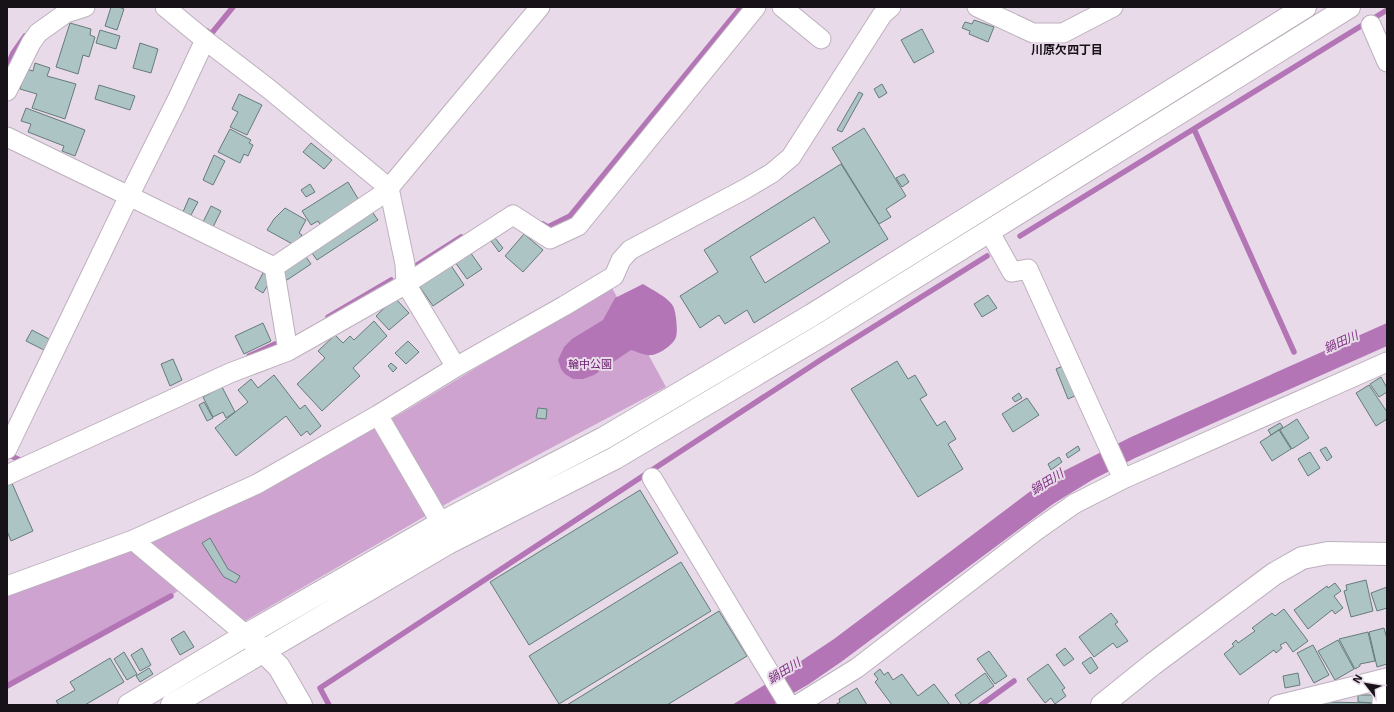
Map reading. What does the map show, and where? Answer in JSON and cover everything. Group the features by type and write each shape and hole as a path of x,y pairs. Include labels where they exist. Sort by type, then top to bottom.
{"street":[{"path":"7,91 31,43 38,33 66,13 85,7"},
{"path":"165,7 269,89 389,189 405,264 406,284 456,367"},
{"path":"274,267 389,189 540,7"},
{"path":"7,475 35,464 230,373 288,351 406,284 513,215 550,238 578,226 756,7"},
{"path":"782,7 821,38"},
{"path":"7,586 133,540 257,484 378,415 456,367 614,276 621,260 630,250 745,190 772,173 791,157 882,16 891,7"},
{"path":"977,7 1033,33 1063,33 1113,7"},
{"path":"129,705 246,635 442,523 604,438 812,315 1305,7"},
{"path":"172,705 448,543 615,458 824,334 1349,7"},
{"path":"1370,25 1387,62"},
{"path":"35,464 7,450 205,40"},
{"path":"7,138 274,267"},
{"path":"989,231 1012,272 1028,269 1122,475"},
{"path":"274,267 288,351"},
{"path":"652,478 772,677 791,704 857,668 1037,530 1074,504 1122,475 1387,362"},
{"path":"378,415 442,523"},
{"path":"133,540 246,635 280,667 301,705"},
{"path":"1102,705 1153,664 1267,579 1302,558 1328,553 1387,554"},
{"path":"1278,705 1385,678 1382,705"}],"green space":[{"name":"輪中公園","path":"611,286 666,387 453,500 228,631 183,587 171,596 7,686 7,593 259,492 402,413"}],"water":[{"path":"643,284 664,297 673,306 676,316 677,330 673,343 663,351 652,355 631,350 594,375 583,379 573,379 565,374 561,369 558,360 564,347 572,339 603,320 615,298"},
{"name":"鍋田川","path":"1387,323 1387,346 1135,458 1092,480 1053,504 841,662 809,684 773,705 732,705 834,639 1044,481 1131,437"}],"building":[{"path":"111,7 119,7 124,9 117,30 105,26"},
{"path":"974,20 994,27 988,42 969,34 970,31 962,28 965,22 972,24"},
{"path":"70,23 91,29 90,35 95,37 89,57 83,55 78,74 56,67"},
{"path":"922,29 934,52 914,63 901,40"},
{"path":"100,30 120,36 116,49 96,43"},
{"path":"140,43 158,49 151,73 133,68"},
{"path":"35,63 50,68 47,76 76,84 65,119 32,108 37,94 20,89 26,69 33,71"},
{"path":"882,84 887,93 879,98 874,89"},
{"path":"99,85 135,96 130,110 95,99"},
{"path":"859,92 863,94 842,132 837,130"},
{"path":"239,94 262,105 247,135 230,127 238,112 232,109"},
{"path":"26,108 85,130 75,156 62,151 64,146 28,132 31,124 21,121"},
{"path":"864,128 906,196 886,209 891,217 879,224 832,148"},
{"path":"230,129 251,140 249,143 253,145 248,156 244,154 240,163 218,152"},
{"path":"311,143 332,160 324,169 303,152"},
{"path":"214,155 225,161 213,185 203,180"},
{"path":"841,164 888,239 754,323 747,310 725,324 719,315 700,328 680,296 718,272 704,250","holes":["814,217 830,242 765,283 750,257"]},
{"path":"904,174 909,182 902,187 896,178"},
{"path":"348,182 360,202 321,226 318,221 311,225 302,211"},
{"path":"310,184 315,192 306,197 301,190"},
{"path":"189,198 198,202 191,215 183,212"},
{"path":"211,206 221,211 211,231 201,226"},
{"path":"285,208 306,220 299,233 302,235 296,246 267,230 274,219"},
{"path":"370,209 378,220 317,260 309,249"},
{"path":"524,234 543,250 523,272 505,256"},
{"path":"495,238 503,248 499,252 491,241"},
{"path":"470,252 482,269 467,279 455,262"},
{"path":"304,254 311,264 287,280 280,270"},
{"path":"450,264 464,285 433,306 419,286"},
{"path":"263,273 272,278 263,293 255,288"},
{"path":"988,295 997,308 982,317 974,304"},
{"path":"395,298 409,313 389,330 376,316"},
{"path":"374,321 387,336 353,368 360,376 322,411 297,384 325,358 318,351 335,335 343,343 350,336 354,340"},
{"path":"263,323 271,341 244,354 235,336"},
{"path":"32,330 49,339 44,350 26,341"},
{"path":"408,341 419,352 406,364 395,353"},
{"path":"173,359 182,380 170,386 161,364"},
{"path":"897,361 908,379 915,375 927,395 920,399 937,426 945,421 956,439 948,444 963,469 918,497 851,389"},
{"path":"391,363 397,368 393,372 388,366"},
{"path":"1065,365 1077,395 1068,399 1056,369"},
{"path":"274,375 300,409 305,405 321,426 310,435 307,431 301,436 286,416 236,456 215,428 248,402 238,390 251,379 258,388"},
{"path":"1381,377 1387,388 1387,392 1379,397 1370,384"},
{"path":"1369,385 1387,412 1387,419 1376,426 1356,393"},
{"path":"222,387 235,412 226,418 223,412 213,417 203,397"},
{"path":"1019,393 1022,398 1015,402 1012,398"},
{"path":"1027,398 1039,415 1013,432 1002,414"},
{"path":"204,402 213,418 207,421 199,405"},
{"path":"538,408 547,409 546,419 536,418"},
{"path":"1297,419 1309,438 1292,449 1280,430"},
{"path":"1280,423 1283,427 1271,435 1268,430"},
{"path":"1279,430 1291,449 1272,461 1260,442"},
{"path":"1078,446 1080,450 1068,458 1066,454"},
{"path":"1326,447 1332,457 1327,461 1320,450"},
{"path":"1310,452 1320,468 1308,476 1298,459"},
{"path":"1059,457 1062,462 1051,470 1048,464"},
{"path":"11,481 33,531 11,541 7,531 7,482"},
{"path":"640,490 678,553 529,645 490,582"},
{"path":"210,538 228,569 240,576 236,583 224,577 202,543"},
{"path":"681,562 711,611 559,704 529,656"},
{"path":"1366,580 1373,611 1351,617 1344,591 1347,590 1346,585"},
{"path":"1335,583 1341,591 1334,596 1343,608 1335,614 1332,610 1308,629 1294,610 1327,586 1328,588"},
{"path":"1387,587 1387,608 1377,611 1371,593"},
{"path":"1284,609 1308,641 1293,652 1286,642 1280,645 1282,648 1276,653 1274,650 1240,675 1224,654 1234,646 1232,644 1236,640 1238,643 1255,631 1252,628 1272,613 1275,616"},
{"path":"719,611 747,656 667,705 567,705"},
{"path":"1111,613 1118,622 1115,624 1128,641 1117,648 1113,643 1094,657 1079,637"},
{"path":"1384,628 1387,639 1387,664 1377,667 1369,632"},
{"path":"184,631 194,647 180,655 171,639"},
{"path":"1368,632 1375,661 1360,664 1360,666 1355,669 1339,639"},
{"path":"1338,640 1354,669 1335,680 1318,651"},
{"path":"1313,645 1329,675 1314,683 1297,653"},
{"path":"142,648 151,665 140,671 131,655"},
{"path":"1065,648 1074,659 1064,666 1056,655"},
{"path":"989,651 1007,676 995,684 977,659"},
{"path":"124,652 137,674 127,680 114,659"},
{"path":"1091,657 1098,668 1090,674 1082,663"},
{"path":"110,658 124,682 85,705 59,705 56,701 75,690 70,682"},
{"path":"1048,664 1065,688 1062,690 1066,696 1055,704 1051,698 1045,703 1027,679"},
{"path":"149,668 153,674 140,682 136,676"},
{"path":"880,669 884,675 888,672 893,680 902,674 918,696 934,684 950,705 892,705 875,682 878,679 874,674"},
{"path":"985,673 994,686 967,705 962,705 955,695"},
{"path":"1298,673 1300,685 1285,688 1283,676"},
{"path":"857,688 867,705 835,705 840,702 839,699"},
{"path":"1358,695 1374,695 1374,703 1358,702"},
{"path":"1326,702 1373,703 1373,705 1326,705"}],"waterway":[{"path":"207,31 211,34 233,7"},
{"path":"543,224 548,227 570,216 741,7"},
{"path":"1020,236 1387,10"},
{"path":"7,67 13,53 25,36"},
{"path":"1194,129 1294,352"},
{"path":"417,265 461,237"},
{"path":"329,705 320,688 822,359 987,256"},
{"path":"328,317 391,280"},
{"path":"249,356 275,344"},
{"path":"7,454 20,460"},
{"path":"7,686 171,596"},
{"path":"981,705 1014,681"}],"district":[{"name":"川原欠四丁目","path":"1067,50"}]}
